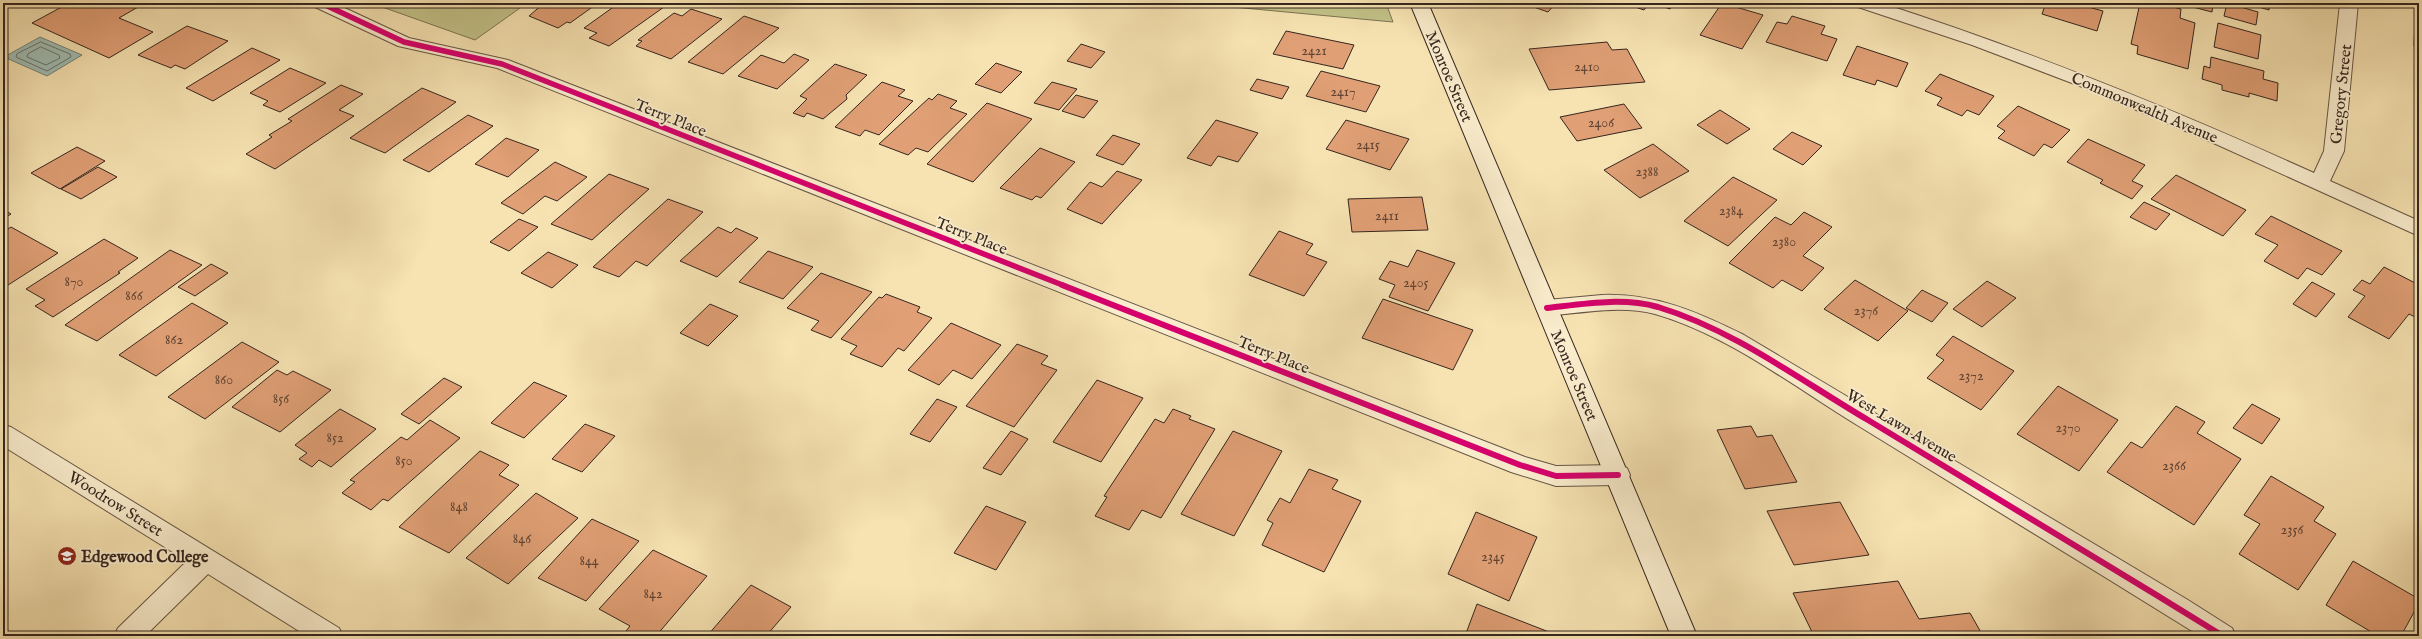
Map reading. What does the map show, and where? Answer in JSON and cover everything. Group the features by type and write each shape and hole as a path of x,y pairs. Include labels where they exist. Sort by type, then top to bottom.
{"street":[{"name":"Terry Place","path":"321,3 362,24 404,42 483,58 502,64 1520,466 1556,476 1618,475"},
{"name":"Monroe Street","path":"1419,3 1618,475 1684,636"},
{"name":"Commonwealth Avenue","path":"1864,3 1949,30 2092,84 2320,183 2419,229"},
{"name":"Gregory Street","path":"2320,183 2332,158 2334,150 2349,3"},
{"name":"West Lawn Avenue","path":"1547,308 1627,301 1657,307 1692,319 1753,351 2086,551 2222,636"},
{"name":"Woodrow Street","path":"3,434 330,636"},
{"path":"127,636 206,559"}],"green space":[{"path":"371,3 527,3 475,40"},
{"path":"1190,3 1386,3 1393,22"}],"water":[{"path":"40,37 82,55 47,76 4,57"}],"building":[{"path":"69,3 145,3 119,18 153,32 109,58 32,23"},
{"path":"544,3 598,3 570,23 567,22 558,28 529,16"},
{"path":"619,3 653,3 664,7 609,46 589,38 597,33 584,28"},
{"path":"1522,3 1556,3 1548,12"},
{"path":"1623,3 1649,3 1644,10"},
{"path":"1652,3 1675,3 1670,9"},
{"path":"1722,3 1763,15 1742,49 1700,35"},
{"path":"2046,3 2074,3 2103,11 2097,31 2042,14"},
{"path":"2140,3 2157,3 2181,9 2180,18 2195,23 2188,69 2137,54 2138,46 2131,44"},
{"path":"2177,3 2213,3 2212,12"},
{"path":"2227,3 2258,12 2256,25 2224,16"},
{"path":"2245,3 2270,3 2269,10"},
{"path":"691,9 722,19 671,59 636,46 642,41 638,40 674,13 682,16"},
{"path":"744,16 779,28 723,74 688,62"},
{"path":"1792,16 1825,26 1821,34 1837,39 1827,61 1766,42 1777,22 1787,24"},
{"path":"2218,23 2261,35 2258,59 2214,47"},
{"path":"2415,23 2419,24 2419,48 2414,46"},
{"path":"187,26 228,41 185,69 175,65 171,68 138,55"},
{"path":"1286,31 1354,45 1343,69 1273,54"},
{"path":"1607,42 1612,50 1627,49 1645,82 1549,90 1529,49"},
{"path":"1081,44 1105,52 1091,68 1067,61"},
{"path":"1857,46 1908,63 1897,87 1877,80 1875,85 1843,75"},
{"path":"252,48 280,60 213,101 186,88"},
{"path":"794,54 809,60 777,89 738,76 761,55 784,63"},
{"path":"2211,57 2264,71 2263,79 2278,83 2277,101 2249,93 2249,97 2222,90 2222,85 2202,79 2204,66 2210,68"},
{"path":"996,63 1022,72 1001,93 975,84"},
{"path":"835,64 867,75 846,95 847,99 823,119 807,113 804,117 793,113 807,99 800,96"},
{"path":"290,68 326,83 280,112 263,105 268,101 250,93"},
{"path":"1321,71 1380,86 1366,112 1306,96"},
{"path":"1940,74 1994,96 1979,115 1967,110 1962,116 1937,105 1942,98 1925,91"},
{"path":"1257,79 1289,87 1282,99 1250,90"},
{"path":"882,82 905,90 898,96 913,101 879,135 865,130 860,136 835,127"},
{"path":"1052,82 1077,89 1059,110 1034,103"},
{"path":"341,85 363,94 339,110 354,116 275,169 246,154 272,137 269,135 292,121 288,119"},
{"path":"422,88 456,102 385,153 350,138"},
{"path":"938,94 957,101 950,108 967,114 928,152 916,148 908,155 879,144 929,98 932,100"},
{"path":"1076,95 1098,101 1084,118 1062,111"},
{"path":"987,103 1032,119 973,182 927,164"},
{"path":"1624,104 1642,128 1577,141 1560,117"},
{"path":"2018,106 2070,130 2052,148 2044,144 2034,156 1998,138 2005,131 1997,126"},
{"path":"1720,110 1750,129 1727,144 1697,125"},
{"path":"468,115 493,126 429,172 403,160"},
{"path":"1216,120 1258,133 1238,162 1218,156 1211,166 1187,158"},
{"path":"1346,120 1409,139 1390,170 1326,149"},
{"path":"1792,132 1822,146 1803,165 1773,149"},
{"path":"1113,135 1140,144 1123,165 1096,155"},
{"path":"506,138 539,150 508,177 475,164"},
{"path":"2088,139 2145,165 2132,181 2143,186 2132,199 2100,183 2103,180 2067,162"},
{"path":"1653,144 1689,171 1640,198 1604,170"},
{"path":"77,147 105,161 60,189 31,173"},
{"path":"1040,148 1075,162 1041,198 1036,196 1032,200 1000,188"},
{"path":"555,162 587,177 557,201 545,196 523,214 501,203"},
{"path":"98,167 117,177 81,199 61,189"},
{"path":"1117,171 1142,180 1102,224 1067,209 1090,182 1102,187"},
{"path":"609,174 649,189 592,240 551,224"},
{"path":"2176,175 2246,210 2223,236 2151,199"},
{"path":"1733,177 1777,200 1728,246 1684,221"},
{"path":"1422,197 1428,230 1352,232 1348,199"},
{"path":"668,199 703,212 647,266 636,261 619,277 593,267"},
{"path":"2144,202 2170,214 2156,230 2130,217"},
{"path":"3,209 11,214 3,219"},
{"path":"1804,212 1832,227 1803,256 1824,268 1802,291 1782,280 1773,288 1729,263 1775,217 1791,225"},
{"path":"2271,216 2342,251 2322,275 2307,268 2298,279 2264,261 2278,245 2255,234"},
{"path":"519,219 538,227 509,251 490,242"},
{"path":"11,227 58,253 5,287 3,285 3,232"},
{"path":"718,227 731,233 736,228 758,238 717,277 680,261"},
{"path":"1279,231 1313,244 1306,254 1327,262 1304,296 1249,275"},
{"path":"104,239 138,258 118,272 120,273 53,317 35,306 45,300 26,289"},
{"path":"170,250 202,265 97,341 65,325"},
{"path":"1417,250 1455,263 1428,311 1389,297 1395,285 1379,279 1390,261 1408,267"},
{"path":"768,251 813,267 783,299 739,282"},
{"path":"548,252 578,265 552,288 521,273"},
{"path":"211,264 228,273 195,296 178,287"},
{"path":"2384,267 2419,285 2419,319 2409,314 2389,339 2348,317 2365,296 2353,290 2362,280 2370,284"},
{"path":"821,273 872,292 831,338 811,330 819,321 787,308"},
{"path":"1855,280 1908,311 1878,341 1824,309"},
{"path":"1987,281 2016,298 1982,327 1953,309"},
{"path":"2312,282 2335,294 2316,317 2293,304"},
{"path":"1922,290 1948,303 1932,322 1906,308"},
{"path":"886,294 920,307 917,312 932,318 904,351 898,348 882,367 850,354 857,346 841,339 879,297 882,298"},
{"path":"1383,299 1473,330 1453,370 1362,338"},
{"path":"192,303 228,323 156,376 119,355"},
{"path":"710,304 738,316 708,346 680,333"},
{"path":"951,323 1001,345 972,379 953,370 939,385 908,370"},
{"path":"1953,336 2014,371 1981,410 1927,378 1944,360 1936,355"},
{"path":"242,342 279,362 205,419 168,397"},
{"path":"1017,344 1048,356 1041,364 1057,370 1014,427 966,406"},
{"path":"277,370 287,375 293,371 331,390 280,432 232,407"},
{"path":"444,378 462,387 419,424 401,414"},
{"path":"1097,380 1143,398 1101,462 1053,442"},
{"path":"534,382 567,396 524,438 491,423"},
{"path":"2058,386 2118,420 2079,471 2017,434"},
{"path":"937,399 957,407 930,442 910,434"},
{"path":"2252,404 2280,419 2262,444 2233,428"},
{"path":"2176,406 2205,422 2197,433 2241,459 2194,525 2107,472 2131,442 2142,448"},
{"path":"340,409 376,429 331,467 319,460 312,467 299,459 307,453 295,445"},
{"path":"1173,409 1191,416 1189,419 1215,429 1161,518 1142,510 1129,530 1095,516 1107,497 1104,496 1155,419 1164,423"},
{"path":"430,420 460,438 388,501 383,499 371,510 342,493 355,482 350,480 401,437 407,440"},
{"path":"585,424 615,436 582,472 552,459"},
{"path":"1751,426 1757,437 1772,435 1797,482 1745,489 1717,430"},
{"path":"1011,431 1028,439 1001,475 983,468"},
{"path":"1233,431 1282,451 1234,536 1181,514"},
{"path":"480,451 509,465 499,475 519,485 449,553 399,527"},
{"path":"1309,469 1338,480 1332,489 1361,501 1324,572 1262,545 1273,523 1267,520 1280,498 1290,503"},
{"path":"2271,476 2324,507 2314,521 2336,534 2298,590 2239,554 2260,524 2244,515"},
{"path":"536,493 578,518 508,584 466,558"},
{"path":"1840,502 1869,555 1794,565 1767,511"},
{"path":"986,506 1026,522 996,570 954,553"},
{"path":"1476,512 1537,537 1509,601 1448,574"},
{"path":"592,519 639,541 586,601 538,578"},
{"path":"653,550 707,576 656,636 622,636 630,626 599,609"},
{"path":"2353,561 2419,599 2419,603 2401,636 2378,636 2326,605"},
{"path":"1898,581 1919,619 1970,613 1983,636 1933,636 1930,631 1891,636 1814,636 1793,593"},
{"path":"751,585 791,607 766,636 707,636"},
{"path":"1477,604 1549,632 1547,636 1465,636"}],"cycle path":[{"path":"321,3 362,24 404,42 502,64 1520,465 1556,476 1618,475"},
{"path":"1547,308 1616,302 1643,304 1683,316 1710,328 1763,356 2089,553 2223,636"}],"place":[{"name":"Edgewood College","path":"67,556"}]}
